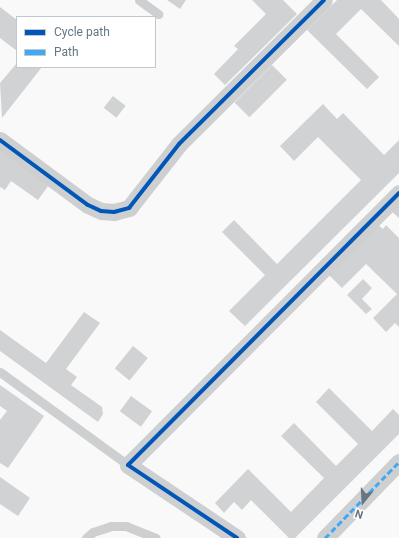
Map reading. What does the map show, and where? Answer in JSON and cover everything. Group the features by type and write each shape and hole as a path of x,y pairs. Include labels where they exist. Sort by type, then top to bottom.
{"street":[{"path":"0,140 88,205 101,211 114,212 129,208 179,144 324,0"},
{"path":"237,538 128,464 399,193"},
{"path":"324,538 399,462"}],"lane":[{"path":"139,0 158,14"},
{"path":"0,372 128,464"},
{"path":"86,538 94,532 111,526 126,526 156,538"}],"building":[{"path":"167,0 186,0 180,9"},
{"path":"252,0 283,0 297,14 225,85 214,74 238,49 234,46 266,14"},
{"path":"337,0 381,0 399,19 399,46 361,9 336,34 379,77 367,89 307,30"},
{"path":"0,7 16,19 16,50 0,38"},
{"path":"16,64 16,68 41,68 2,118 0,83"},
{"path":"272,65 287,80 249,117 235,102"},
{"path":"113,96 126,106 116,118 104,108"},
{"path":"323,104 337,119 343,113 384,155 399,140 399,173 245,326 229,311 265,275 222,232 234,220 277,264 361,180 318,137 294,161 280,146"},
{"path":"0,145 51,182 38,200 11,181 5,190 0,187"},
{"path":"399,201 399,218 390,210"},
{"path":"377,224 383,229 386,225 399,238 399,327 395,323 386,332 373,318 397,294 366,264 342,288 327,273"},
{"path":"363,279 372,288 362,299 372,309 366,314 347,295"},
{"path":"84,312 100,323 66,369 77,377 71,385 102,407 103,414 98,422 0,351 0,330 46,363"},
{"path":"133,346 148,358 130,380 115,369"},
{"path":"0,385 44,416 8,468 0,463 0,420 7,411 0,406"},
{"path":"329,388 372,431 393,409 399,415 399,434 295,538 289,538 251,500 242,510 234,502 224,513 215,503 248,469 291,512 324,478 281,436 294,423 336,466 358,444 316,402"},
{"path":"131,396 152,411 141,427 120,411"},
{"path":"0,477 30,498 18,516 0,504"}],"marked path":[{"path":"325,538 399,462"}],"cycle path":[{"path":"0,140 88,205 101,211 114,212 129,208 179,144 324,0"},
{"path":"237,538 128,465 399,193"}]}
